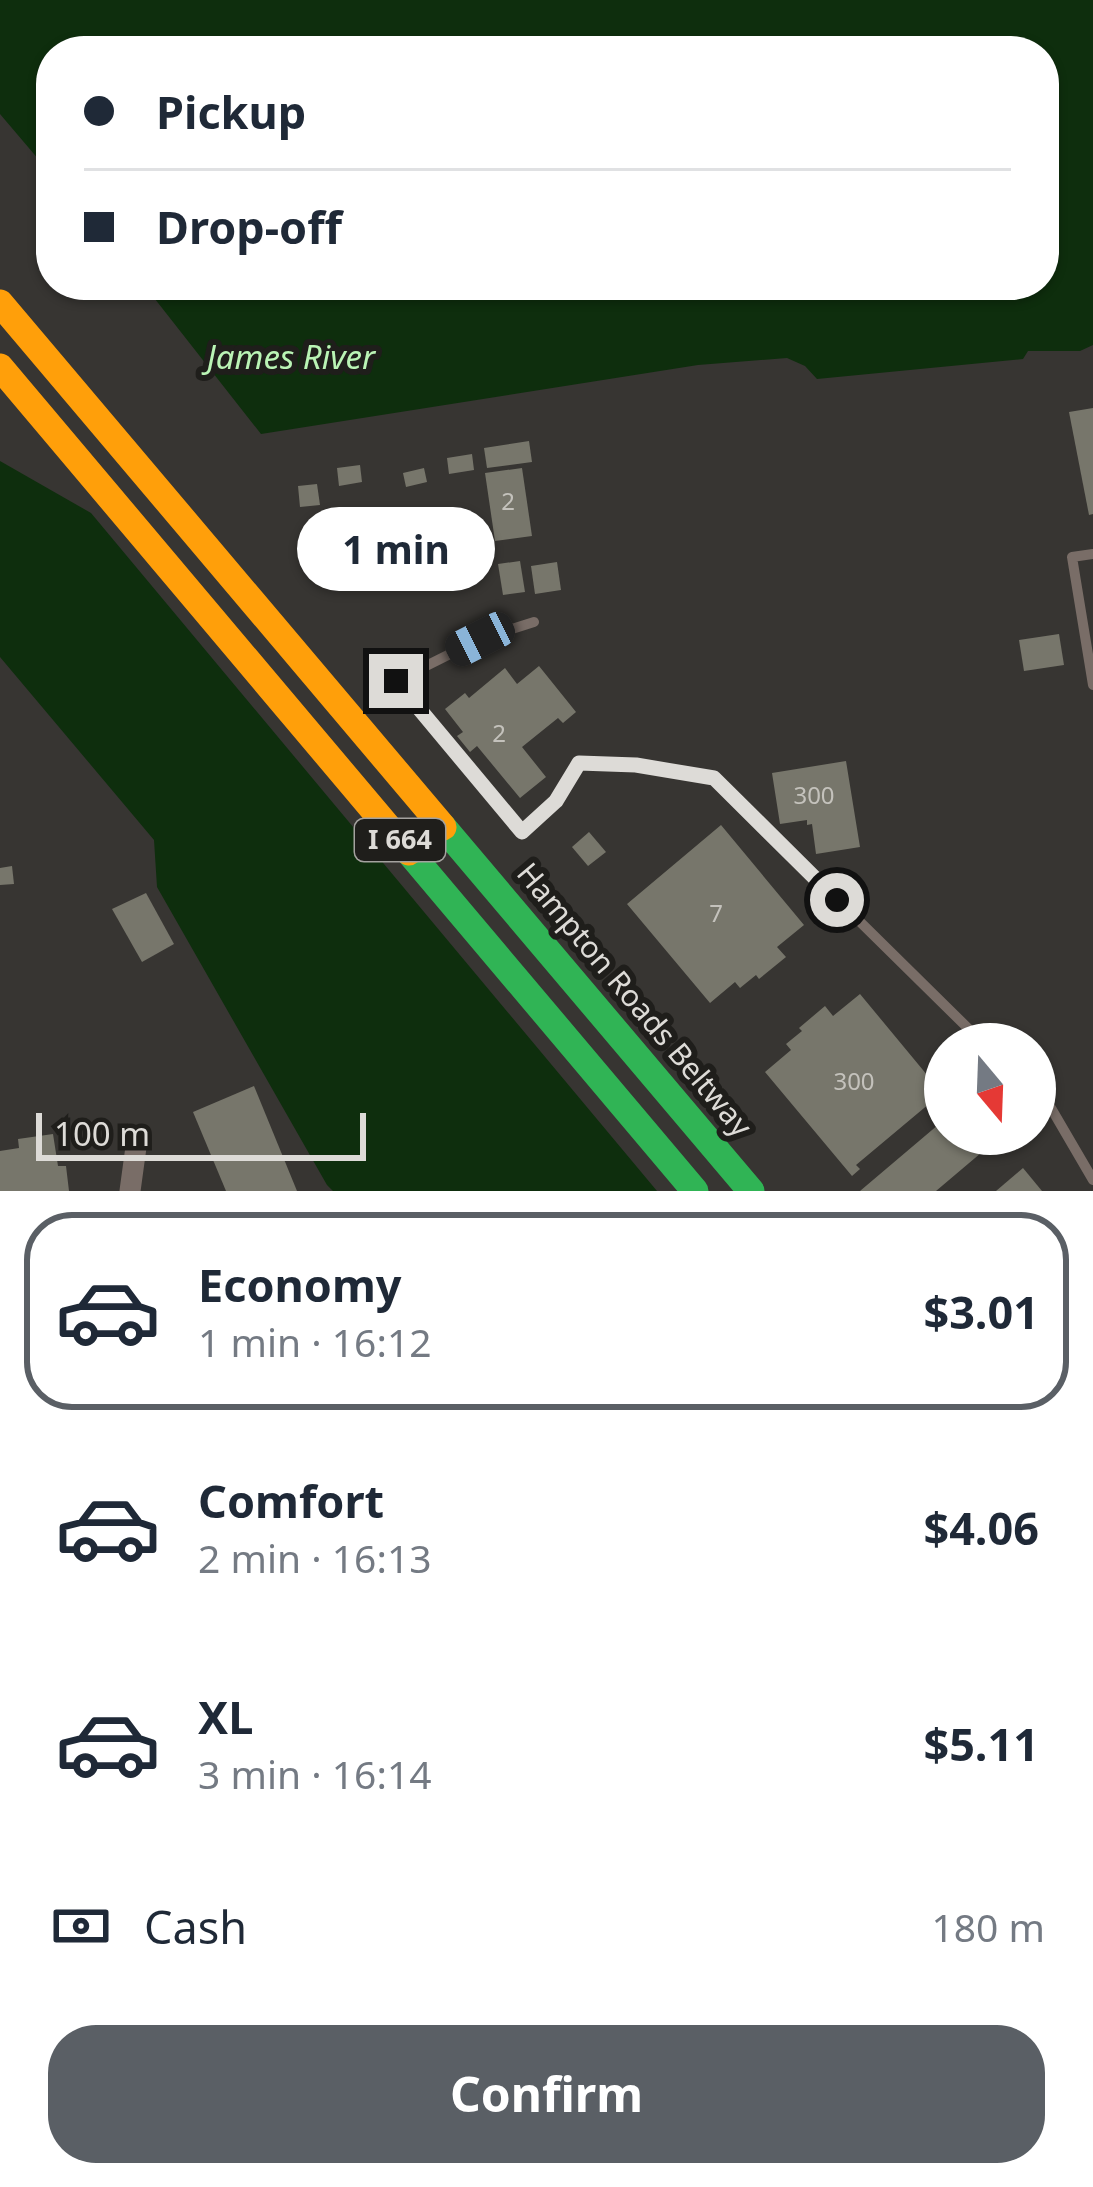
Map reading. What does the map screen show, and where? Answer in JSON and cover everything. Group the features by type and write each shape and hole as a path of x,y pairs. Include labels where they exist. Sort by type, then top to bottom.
{"highway":[{"name":"Hampton Roads Beltway","path":"0,303 751,1191"},
{"name":"I 664","path":"0,367 695,1191"}],"street":[{"path":"130,1191 136,1147"}],"lane":[{"path":"19,390 51,364"},
{"path":"1093,554 1072,557 1093,685"},
{"path":"534,622 480,639 396,681 522,832 556,801 579,763 636,765 714,778 963,1023"},
{"path":"1056,1115 1093,1180"}],"water":[{"name":"James River","path":"0,0 1093,0 1093,345 1080,351 1028,351 1023,359 817,379 805,366 787,358 698,365 261,434 156,300 1059,300 1059,36 36,36 36,156 0,114"},
{"path":"0,461 91,513 657,1191 333,1191 327,1185 157,887 154,840 0,657"}],"building":[{"path":"1093,408 1093,514 1089,515 1069,412"},
{"path":"529,441 532,462 487,468 484,448"},
{"path":"472,454 474,470 449,474 447,458"},
{"path":"360,465 362,482 339,486 337,468"},
{"path":"424,468 427,482 406,487 403,473"},
{"path":"522,468 532,536 495,541 485,473"},
{"path":"317,484 320,505 300,507 298,486"},
{"path":"520,561 525,592 503,595 498,564"},
{"path":"557,562 561,590 535,594 531,566"},
{"path":"1059,634 1064,665 1024,671 1019,640"},
{"path":"539,666 576,712 563,723 558,718 522,747 546,777 520,798 477,746 470,752 457,736 463,732 445,709 465,693 469,698 505,668 517,684"},
{"path":"846,761 860,847 816,854 812,824 807,825 807,820 780,824 772,773"},
{"path":"721,825 804,925 777,947 786,957 759,979 756,975 740,988 735,982 710,1003 627,904"},
{"path":"589,832 606,852 588,866 572,847"},
{"path":"12,866 14,884 0,885 0,868"},
{"path":"146,893 174,944 142,962 112,909"},
{"path":"860,994 924,1071 924,1108 856,1165 860,1169 852,1176 765,1072 791,1050 786,1044 802,1031 799,1028 825,1006 833,1016"},
{"path":"254,1086 297,1191 226,1191 193,1112"},
{"path":"53,1134 58,1166 66,1166 69,1191 0,1191 0,1151 19,1148 18,1139"},
{"path":"924,1137 924,1155 979,1155 936,1191 860,1191"},
{"path":"1023,1168 1042,1191 996,1191"}],"traffic: fast":[{"path":"443,827 751,1191"},
{"path":"409,852 695,1191"}],"traffic: slow":[{"path":"0,303 443,827"},
{"path":"0,367 409,852"}],"route":[{"path":"396,681 522,832 556,801 579,763 636,765 714,778 837,900"}]}
